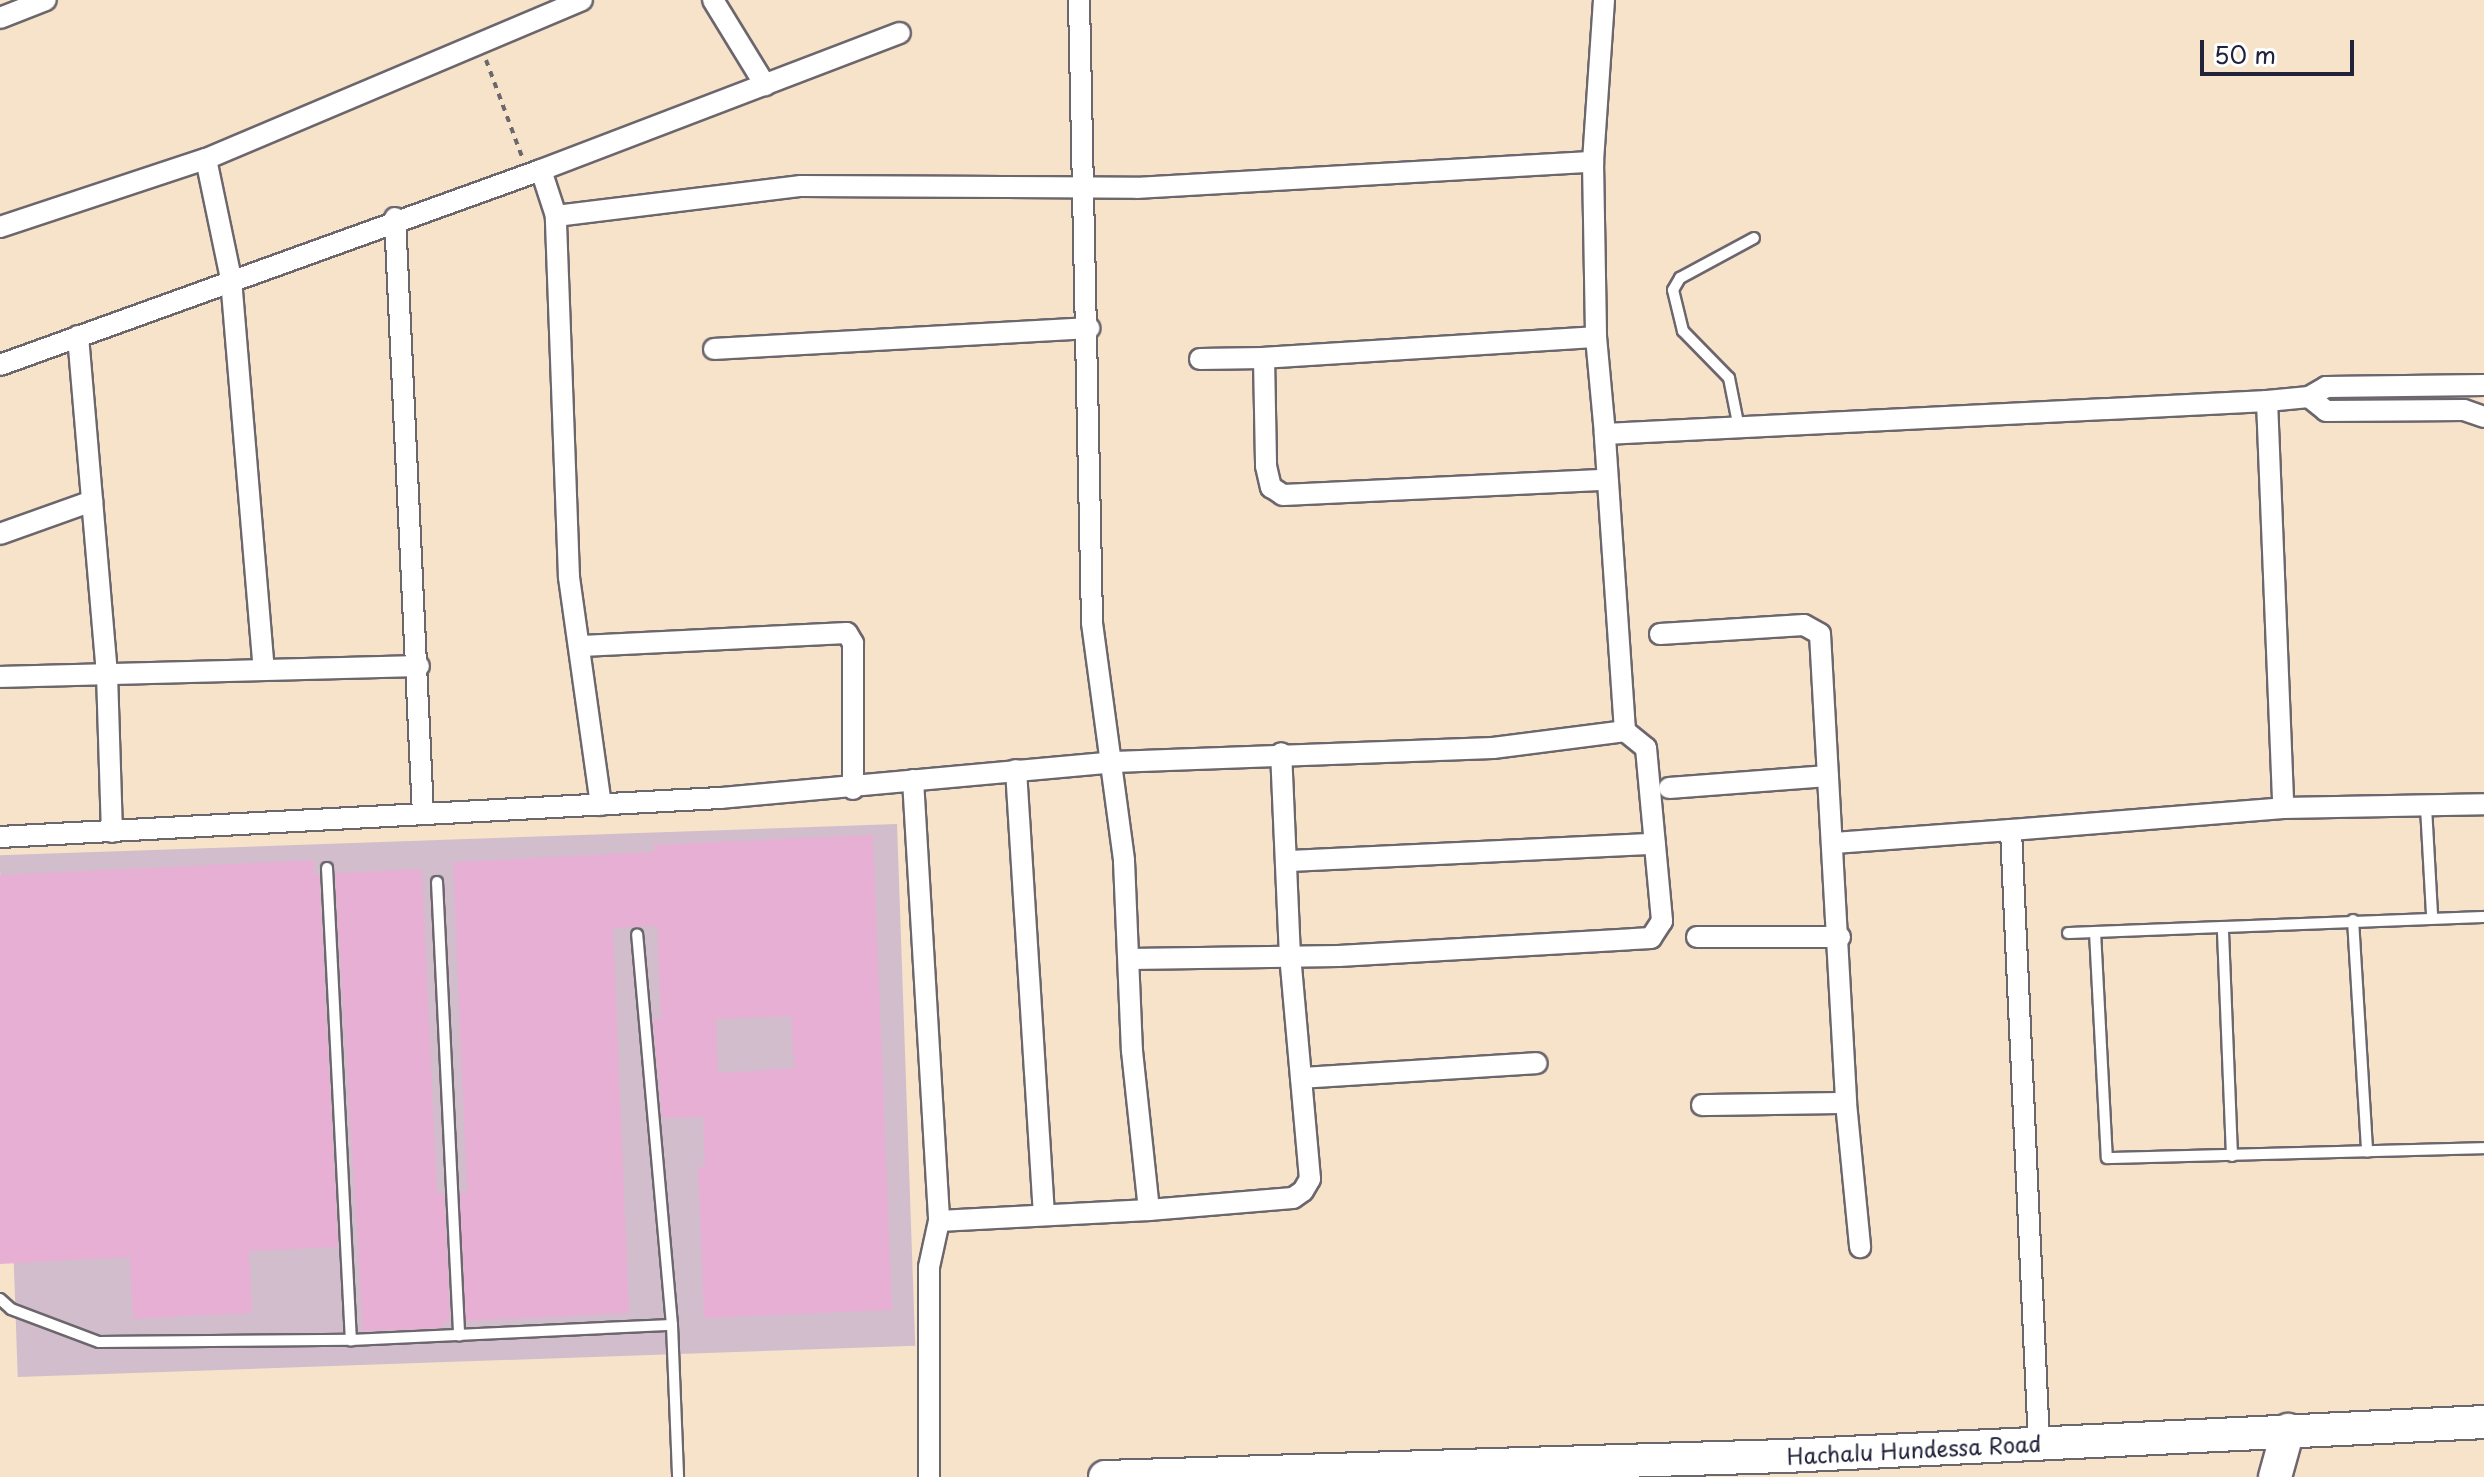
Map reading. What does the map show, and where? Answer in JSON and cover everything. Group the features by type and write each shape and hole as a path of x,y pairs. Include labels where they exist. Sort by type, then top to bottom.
{"main road":[{"name":"Hachalu Hundessa Road","path":"1105,1477 1785,1456 2484,1422"},
{"path":"2275,1477 2288,1430"}],"street":[{"path":"0,18 46,0"},
{"path":"0,225 206,159 582,0"},
{"path":"713,0 765,85"},
{"path":"1079,0 1089,328 1092,623 1114,762 1130,959 1132,1051 1149,1210"},
{"path":"1604,0 1593,162 1596,337 1625,731"},
{"path":"0,365 395,218 535,172 900,33"},
{"path":"206,159 231,279 264,670"},
{"path":"556,216 801,186 1084,188 1593,162"},
{"path":"535,172 556,216 569,577 582,646 601,805"},
{"path":"395,218 419,666 423,814"},
{"path":"714,349 1089,328"},
{"path":"78,336 107,674 112,832"},
{"path":"1200,359 1264,358 1596,337"},
{"path":"1264,358 1266,466 1271,487 1283,495 1606,480"},
{"path":"1605,434 2267,401 2309,397 2326,387 2484,385"},
{"path":"2309,397 2326,411 2464,410 2484,417"},
{"path":"2267,401 2283,808"},
{"path":"0,534 92,501"},
{"path":"1660,634 1816,628 1823,648 1846,1103 1860,1247"},
{"path":"582,646 847,633 853,643 853,789"},
{"path":"0,677 419,666"},
{"path":"0,837 853,789 913,780 1114,762 1281,753 1493,748 1625,731 1646,748 1662,921 1651,938 1290,957 1130,959"},
{"path":"939,1221 1149,1210 1293,1198 1303,1191 1310,1179 1290,957 1289,861 1281,753"},
{"path":"1016,770 1044,1214"},
{"path":"1669,788 1828,776"},
{"path":"913,780 939,1221 929,1267 929,1477"},
{"path":"1834,843 2283,808 2484,804"},
{"path":"2011,830 2039,1443"},
{"path":"1289,861 1655,844"},
{"path":"1697,937 1840,937"},
{"path":"1301,1078 1537,1063"},
{"path":"1702,1105 1846,1103"}],"lane":[{"path":"1739,428 1729,378 1683,331 1673,290 1680,278 1754,238"},
{"path":"2426,807 2432,916"},
{"path":"327,868 351,1340"},
{"path":"437,882 459,1335"},
{"path":"2068,933 2432,916 2484,917"},
{"path":"2353,920 2367,1152"},
{"path":"2223,927 2232,1156"},
{"path":"2095,932 2105,1155 2111,1160 2484,1148"},
{"path":"637,935 672,1325 678,1477"},
{"path":"0,1299 11,1309 99,1342 351,1340 672,1325"}],"path":[{"path":"480,43 535,172"}],"shaded area":[{"path":"897,824 915,1346 18,1377 0,855"}],"building":[{"path":"873,835 892,1310 704,1318 698,1167 705,1167 703,1117 662,1118 653,1019 661,1019 657,926 613,928 629,1313 466,1321 460,1192 467,1192 453,862 654,852 654,845","holes":["791,1016 794,1068 718,1073 716,1019"]},
{"path":"314,860 314,874 319,874 338,1247 249,1251 252,1313 133,1319 130,1257 0,1264 0,875"},
{"path":"422,869 437,1193 444,1193 450,1321 442,1322 443,1328 363,1331 335,873"}]}
